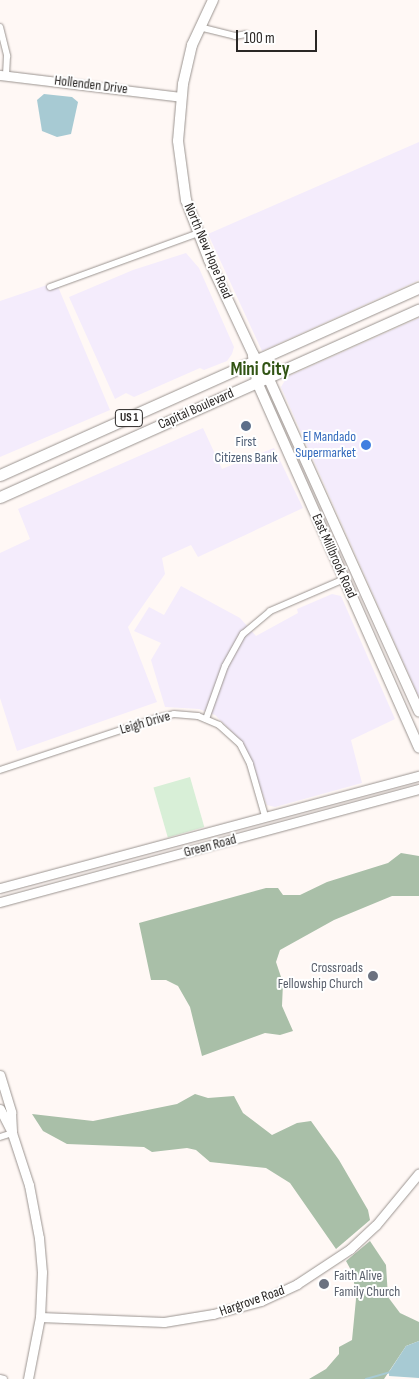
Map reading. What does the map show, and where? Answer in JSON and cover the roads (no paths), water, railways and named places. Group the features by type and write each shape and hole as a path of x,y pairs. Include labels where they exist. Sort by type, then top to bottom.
{"highway":[{"name":"Capital Boulevard","path":"0,475 254,359 419,288"},
{"name":"Capital Boulevard","path":"0,497 419,310"}],"main road":[{"name":"North New Hope Road","path":"213,0 199,27 186,66 181,97 180,167 185,195 198,233 254,359 268,377"},
{"name":"East Millbrook Road","path":"254,359 257,382 419,748"},
{"name":"East Millbrook Road","path":"268,377 382,625 419,711"},
{"path":"333,554 345,567 358,573"},
{"path":"344,579 357,586 368,610 382,625"}],"street":[{"path":"0,27 7,56 3,75"},
{"path":"199,27 234,36 246,34"},
{"name":"Hollenden Drive","path":"3,75 181,97"},
{"path":"50,287 187,239 198,233"},
{"path":"206,719 232,650 248,628 270,611 344,579"},
{"name":"Leigh Drive","path":"0,770 157,718 185,714 206,719 229,732 240,744 250,764 265,816"},
{"name":"Green Road","path":"0,888 419,776"},
{"name":"Green Road","path":"0,902 419,789"},
{"path":"265,816 269,829"},
{"path":"136,851 139,865"},
{"path":"95,862 98,876"},
{"path":"0,1075 11,1112 12,1133"},
{"path":"0,1109 12,1133 38,1227 42,1272 40,1317 28,1379"},
{"path":"0,1137 12,1133"},
{"name":"Hargrove Road","path":"40,1317 164,1322 213,1314 261,1301 297,1284 350,1249 376,1225 419,1173"},
{"path":"0,1378 4,1379"}],"water":[{"path":"44,94 72,97 78,102 71,134 57,137 42,131 37,100"},
{"path":"419,1341 419,1378 389,1376 389,1372 406,1346"}],"waterway":[{"path":"366,1379 390,1372"}],"place":[{"name":"First Citizens Bank","path":"246,426"},
{"name":"El Mandado Supermarket","path":"366,445"},
{"name":"Crossroads Fellowship Church","path":"373,976"},
{"name":"Faith Alive Family Church","path":"324,1284"}],"district":[{"name":"Mini City","path":"260,370"}]}
